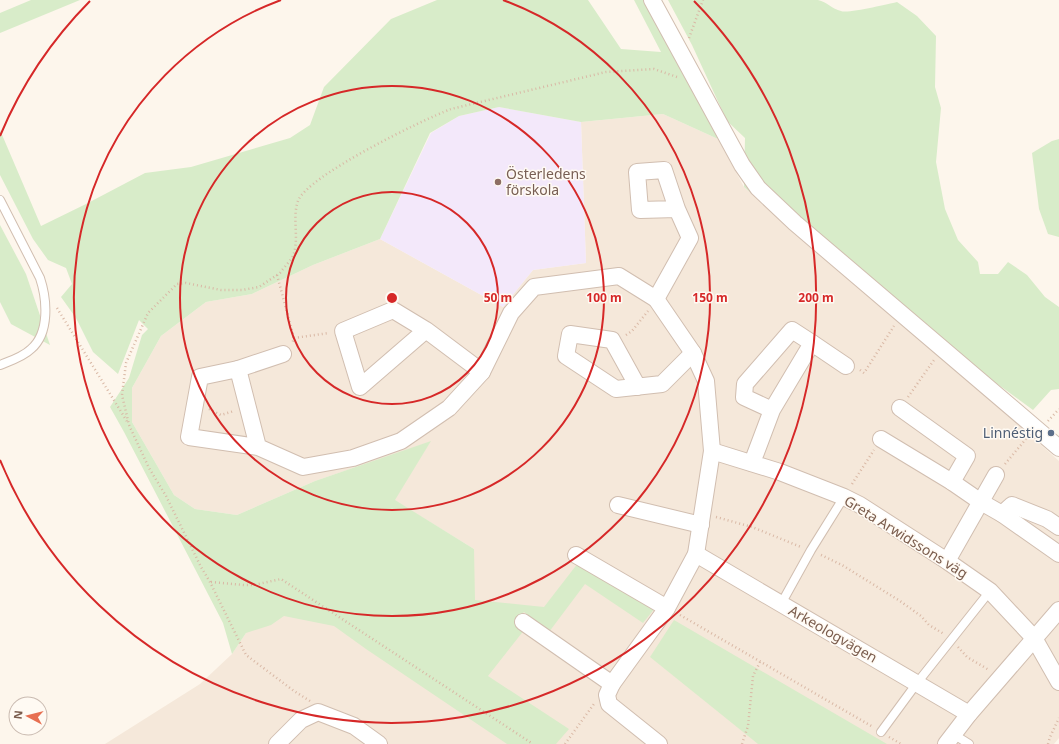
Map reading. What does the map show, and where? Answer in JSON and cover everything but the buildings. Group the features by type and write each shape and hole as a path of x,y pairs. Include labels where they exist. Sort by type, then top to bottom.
{"street":[{"path":"652,0 742,165 758,188 795,223 1059,448"},
{"path":"656,299 690,238 677,209"},
{"path":"282,354 238,369 200,377 189,437 258,447 303,467 353,458 401,441 449,408 482,372 511,314 534,287 619,276 656,299 693,352 706,381 712,451 696,554 667,608 610,690 609,704 658,744"},
{"path":"426,330 360,387 344,331 393,310 426,330 482,372"},
{"path":"772,410 744,398 745,384 792,330 846,366"},
{"path":"638,387 612,340 570,334 566,356 616,389 638,387 662,384 693,352"},
{"path":"752,463 772,410 812,343"},
{"path":"238,369 258,447"},
{"path":"900,408 967,456 952,482"},
{"path":"881,439 1002,514 1059,554"},
{"name":"Greta Arwidssons väg","path":"712,451 780,472 844,496 947,561 990,591 1034,638 1059,682"},
{"path":"947,561 996,475"},
{"path":"618,505 702,519"},
{"path":"1002,514 1012,505 1047,519 1059,527"},
{"name":"Arkeologvägen","path":"696,554 969,714"},
{"path":"576,555 667,608"},
{"path":"950,739 969,714 1059,610"},
{"path":"524,622 610,690"},
{"path":"277,744 301,720 318,712 354,726 379,744"}],"lane":[{"path":"0,200 40,278 44,292 45,309 43,328 40,338 35,345 27,352 0,366"},
{"path":"781,604 811,550 844,496"},
{"path":"881,732 951,639 990,591"},
{"path":"950,739 969,744"}],"path":[{"path":"681,54 692,32 703,0"},
{"path":"130,425 122,395 126,363 148,313 176,284 186,283 222,290 242,290 259,287 280,273 293,254 296,233 295,219 298,200 310,186 338,167 430,117 451,109 606,72 654,69 697,83"},
{"path":"277,275 294,338 291,347 282,354"},
{"path":"614,343 632,331 656,299"},
{"path":"55,305 130,425 149,468 166,496 246,655 294,691 310,700 318,712"},
{"path":"846,366 854,366 864,373 902,314"},
{"path":"294,338 344,331"},
{"path":"196,404 205,406 221,415 247,407"},
{"path":"996,475 1035,427"},
{"path":"702,519 752,527 811,550 842,565 900,601 921,616 929,625 951,639 967,657 1002,676"},
{"path":"210,582 254,585 281,579 534,744"},
{"path":"667,608 901,744"},
{"path":"742,744 749,721 753,676 760,662"},
{"path":"565,744 597,699 610,690"},
{"path":"1048,744 1059,718"}],"shaded area":[{"path":"499,107 581,122 586,263 533,270 503,307 380,239 431,133 459,116"},
{"path":"663,114 718,139 744,187 897,317 1059,461 1059,738 1054,744 105,744 200,684 232,654 246,633 210,569 474,549 394,500 430,442 315,481 237,515 195,509 174,495 132,422 132,388 161,336 206,302 252,294 313,265 380,239 503,307 533,270 586,263 581,122"}],"green space":[{"path":"31,0 80,0 0,33 0,13"},
{"path":"437,0 588,0 621,49 661,52 634,0 643,0 683,70 718,139 663,114 581,122 499,107 459,116 430,133 380,239 313,265 252,294 206,302 161,336 132,388 132,422 174,495 195,509 237,515 315,481 431,441 395,500 474,549 475,600 544,607 578,563 655,608 643,623 585,584 549,632 524,612 515,620 525,629 488,676 569,729 556,744 507,744 334,626 284,616 271,625 246,633 232,654 223,623 110,407 129,378 142,335 148,329 139,320 118,374 93,352 76,318 61,297 72,284 66,268 48,260 33,239 0,175 0,130 41,226 145,173 191,167 290,138 310,125 324,87 391,19"},
{"path":"668,0 818,0 845,12 897,2 917,16 936,36 935,87 941,108 936,162 945,209 958,240 978,262 980,274 998,274 1008,262 1027,275 1045,297 1059,307 1059,389 1051,390 1033,410 1003,388 897,317 744,187 745,138 727,121 692,45"},
{"path":"1059,139 1059,237 1048,234 1039,209 1032,153 1052,141"},
{"path":"0,225 26,274 50,345 11,324 0,302"},
{"path":"674,620 887,744 758,744 650,657"}],"place":[{"name":"Österledens förskola","path":"498,182"},
{"name":"Linnéstig","path":"1051,433"}]}
